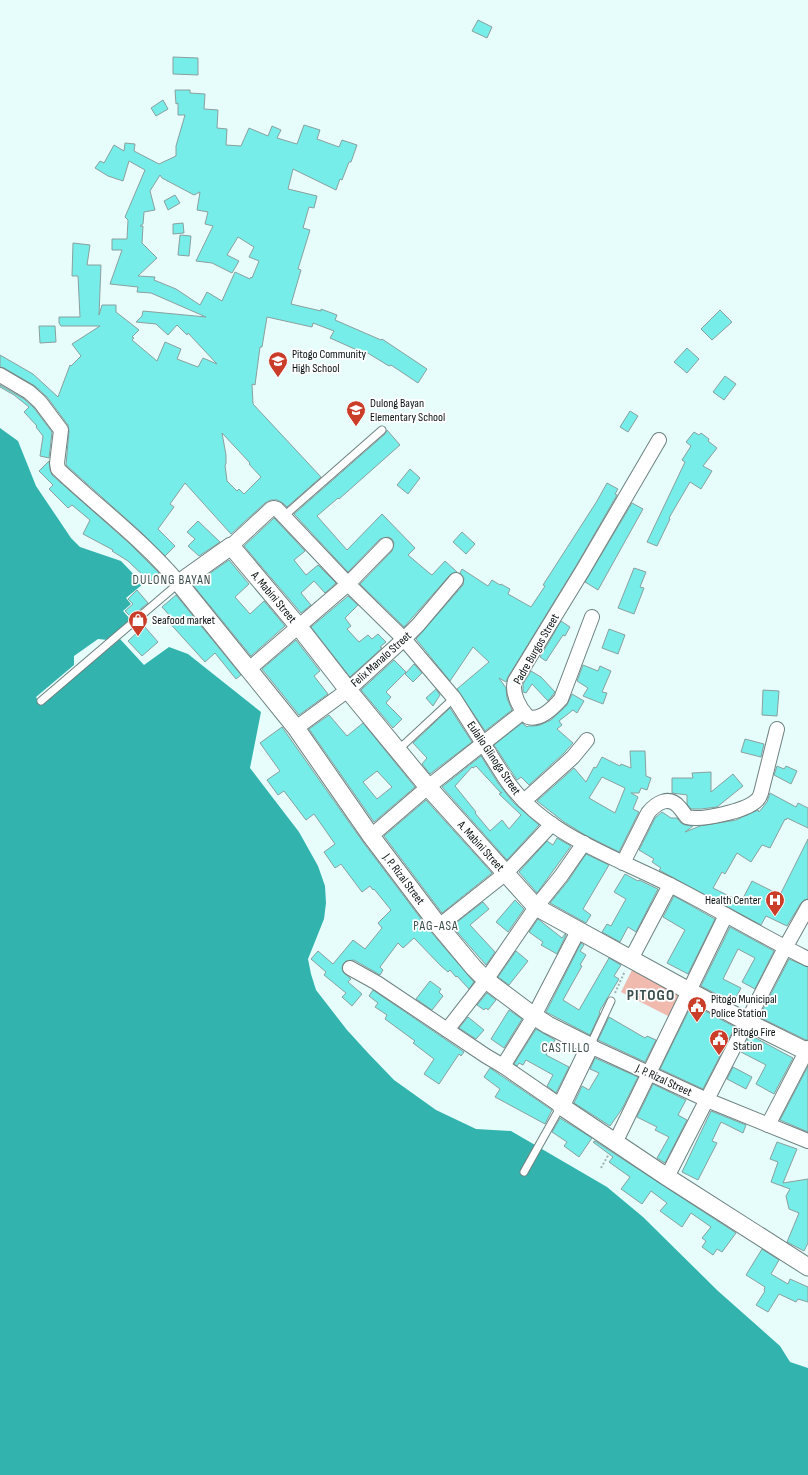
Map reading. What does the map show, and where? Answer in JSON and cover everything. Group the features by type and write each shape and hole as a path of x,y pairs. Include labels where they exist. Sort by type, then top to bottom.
{"street":[{"path":"0,375 29,392 40,402 61,430 57,463 58,469 142,543 179,583 231,546 271,509 275,508 281,513"},
{"name":"Padre Burgos Street","path":"523,712 513,690 515,681 583,570 659,440"},
{"name":"Eulalio Glinoga Street","path":"281,513 348,584 404,639 454,698 514,791 524,801 552,824 584,843 670,885 808,959"},
{"path":"249,669 348,584 386,545"},
{"name":"A. Mabini Street","path":"231,546 428,787 536,907 747,1022 808,1051"},
{"name":"Felix Manalo Street","path":"296,728 348,690 404,639 418,625 456,580"},
{"name":"J. P. Rizal Street","path":"179,583 296,728 371,836 439,926 486,980 548,1025 707,1100 808,1141"},
{"path":"371,836 428,787 523,712 528,717 538,717 556,705 561,699 592,617"},
{"path":"623,863 648,813 660,802 666,800 671,801 679,806 687,817 701,819 727,813 752,804 757,800 761,793 778,729"},
{"path":"524,801 573,757 586,740"},
{"path":"439,926 506,873 552,824"},
{"path":"447,1030 486,980 536,907 562,876 584,843"},
{"path":"631,960 670,885"},
{"path":"667,1177 808,907"},
{"path":"615,1143 726,915"},
{"path":"503,1066 534,1016 578,931"},
{"path":"350,968 377,983 503,1066 615,1143 808,1267"},
{"path":"560,1106 590,1046"},
{"path":"768,1125 808,1051"}],"lane":[{"path":"281,513 382,430"},
{"path":"41,701 179,583"},
{"path":"398,750 454,698"},
{"path":"590,1046 611,1001"},
{"path":"524,1172 560,1106"}],"path":[{"path":"611,1001 631,960"}],"shaded area":[{"path":"632,970 681,994 670,1017 621,992"}],"water":[{"path":"0,428 18,441 36,486 71,538 80,547 121,561 143,584 126,598 131,604 123,611 131,620 108,640 98,639 74,656 74,665 36,697 40,705 120,639 144,665 169,647 188,654 261,712 250,768 299,832 318,866 325,886 326,903 324,919 308,959 316,990 347,1030 394,1080 436,1110 476,1129 511,1131 607,1187 643,1217 718,1291 780,1346 790,1362 808,1368 808,1475 0,1475"}],"building":[{"path":"478,20 492,27 487,38 472,31"},
{"path":"173,57 198,58 198,75 173,74"},
{"path":"175,90 190,90 190,93 205,94 204,109 218,110 217,128 227,129 226,145 241,146 249,128 268,136 272,126 281,130 277,138 297,144 304,125 320,130 317,139 339,147 342,140 357,145 351,162 349,162 342,180 340,179 336,190 293,169 288,189 317,196 314,208 309,207 303,228 310,230 298,269 301,270 291,304 321,311 321,309 337,315 335,320 381,340 382,339 427,369 418,383 391,365 389,366 366,352 366,354 330,338 334,331 313,323 312,327 267,317 262,347 260,347 255,385 252,384 253,404 321,477 287,507 277,500 271,500 265,503 231,534 185,483 170,504 174,507 158,529 175,546 165,556 141,532 66,465 69,431 68,425 47,397 35,386 0,367 0,355 33,374 58,397 70,365 71,366 81,356 72,344 100,326 61,326 59,323 59,317 80,317 78,276 72,276 73,243 90,245 87,265 101,265 99,315 102,305 116,305 116,312 139,330 132,337 134,338 132,340 157,361 165,342 181,349 177,359 198,367 203,358 217,364 188,333 187,335 177,325 168,335 156,324 136,322 142,316 143,311 206,317 151,293 137,292 138,287 110,284 122,250 112,250 112,239 127,239 128,220 125,217 145,170 129,161 123,181 108,176 95,168 100,161 104,163 114,145 124,151 125,143 135,144 134,151 159,164 176,156 176,146 185,115 178,115 178,103 176,104","holes":["160,175 162,178 194,195 200,192 197,210 208,212 205,224 213,226 196,261 212,263 232,273 239,261 227,255 238,237 254,247 249,257 259,261 252,278 251,277 250,279 235,272 222,301 207,292 200,305 176,289 154,280 155,277 138,276 157,258 142,243 143,226 140,226 143,224 144,212 155,210 150,191","222,433 261,477 244,494 239,489 237,491 227,481 225,465 226,455"]},
{"path":"163,100 168,109 156,116 151,108"},
{"path":"175,195 180,203 168,210 164,201"},
{"path":"183,223 184,233 173,234 173,224"},
{"path":"180,235 191,236 189,256 178,255"},
{"path":"720,310 732,322 712,340 701,329"},
{"path":"39,326 55,326 56,342 40,343"},
{"path":"687,348 699,359 687,373 674,362"},
{"path":"725,376 736,384 724,400 713,392"},
{"path":"0,385 24,399 34,408 52,432 49,458 40,456 43,436 36,427 37,426 24,412 29,407 14,395 0,387"},
{"path":"630,411 638,416 628,432 620,427"},
{"path":"387,430 400,445 339,499 338,498 317,516 347,550 382,514 415,548 408,555 428,572 432,575 445,561 457,572 450,575 404,627 360,584 392,551 394,543 392,539 388,537 380,539 348,572 294,514 385,434"},
{"path":"694,432 699,435 701,433 717,448 703,466 712,471 701,489 690,482 669,518 670,519 657,546 647,542 685,462 682,460 691,446 686,442"},
{"path":"49,461 52,475 130,544 159,573 150,582 128,561 112,551 113,550 83,534 90,520 72,505 68,508 49,489 53,485 39,471"},
{"path":"410,469 420,478 408,494 397,485"},
{"path":"607,483 618,489 615,494 617,495 506,682 499,678 506,688 507,698 512,710 485,731 457,689 489,662 473,647 450,681 416,639 463,585 464,578 460,573 462,569 488,586 492,580 500,585 501,584 510,589 508,594 531,607 545,586 543,585"},
{"path":"632,503 643,509 598,590 585,582"},
{"path":"274,518 305,551 294,560 306,575 318,565 336,583 325,593 314,581 301,593 311,605 301,613 244,546"},
{"path":"198,521 220,542 199,556 188,546 195,539 187,532"},
{"path":"462,532 475,544 466,554 453,542"},
{"path":"229,560 249,584 235,597 250,614 264,601 285,626 251,656 193,585"},
{"path":"634,568 646,572 640,587 644,588 634,614 618,608"},
{"path":"137,590 148,603 131,617 125,611 133,604 128,599"},
{"path":"176,595 241,675 236,679 215,653 205,662 166,619 170,616 162,607"},
{"path":"348,596 358,605 345,618 351,626 347,629 359,642 368,635 372,639 378,634 386,642 380,647 382,648 350,677 311,627"},
{"path":"561,621 570,627 546,661 540,657"},
{"path":"144,626 158,642 142,656 128,641"},
{"path":"609,629 625,635 618,654 602,648"},
{"path":"296,640 320,671 314,676 328,694 299,715 262,669"},
{"path":"394,660 406,672 386,692 391,697 386,703 402,719 393,728 361,690"},
{"path":"414,664 422,673 413,682 405,674"},
{"path":"583,665 598,671 600,666 611,671 602,692 607,693 603,704 583,696 588,688 577,681"},
{"path":"531,671 541,677 555,692 548,701 532,684 526,693 523,692 523,684"},
{"path":"436,689 440,695 433,706 426,698"},
{"path":"763,690 779,691 777,716 762,715"},
{"path":"572,694 584,701 577,713 573,710 559,721 562,725 557,729 573,743 529,785 521,777 517,780 494,745 522,723 527,727 540,725 551,720 567,705"},
{"path":"450,708 472,742 430,774 422,764 427,758 413,743"},
{"path":"329,715 347,736 363,723 415,787 374,822 309,729","holes":["377,771 392,787 377,799 363,782"]},
{"path":"282,727 363,842 431,932 474,982 469,989 450,970 448,972 441,966 414,938 403,948 398,943 380,967 383,970 380,975 354,960 346,961 343,964 343,972 351,979 348,982 362,994 352,1006 342,997 346,993 324,975 326,972 311,959 318,951 333,964 353,940 365,949 382,928 378,923 391,910 370,886 362,892 341,864 335,868 324,852 335,844 314,814 306,820 284,791 278,795 267,780 280,771 260,743"},
{"path":"745,739 764,744 761,757 741,752"},
{"path":"630,751 645,751 646,776 651,778 647,790 641,788 639,793 631,793 638,797 633,809 639,812 619,852 585,835 564,822 537,801 574,768 586,782 594,767 596,768 602,757 620,766 621,764 631,768","holes":["602,777 625,788 615,813 589,798"]},
{"path":"481,756 498,783 514,803 539,825 507,860 442,787","holes":["476,766 501,793 499,794 521,815 509,829 502,820 490,831 455,786 472,767 473,768"]},
{"path":"777,766 784,769 786,766 797,771 791,784 774,775"},
{"path":"711,772 711,792 733,774 743,786 717,807 701,809 691,809 687,804 687,795 672,793 672,778 693,778 692,773"},
{"path":"770,793 796,807 798,803 808,808 808,828 787,818 786,820 785,819 770,848 762,845 751,862 737,853 725,874 722,872 713,888 741,902 752,881 780,895 808,839 808,899 801,903 787,926 766,916 761,925 659,870 661,868 652,862 654,859 639,850 655,818 662,812 671,818 677,818 685,825 693,826 685,832 700,826 736,820 758,810 759,812 767,802"},
{"path":"426,800 492,873 442,913 384,836"},
{"path":"557,838 571,846 537,893 519,872 547,841 553,845"},
{"path":"586,854 609,865 583,909 591,915 586,923 550,903 568,881"},
{"path":"625,874 658,889 636,932 628,927 620,942 602,932 607,924 611,926 626,899 614,892"},
{"path":"674,896 715,919 688,974 667,963 685,930 663,917"},
{"path":"515,900 524,909 508,932 496,922"},
{"path":"483,902 489,909 470,925 495,952 486,965 452,926"},
{"path":"538,919 562,938 565,934 566,935 557,954 541,945 543,942 529,932"},
{"path":"730,927 774,951 755,989 742,982 755,958 738,949 723,979 741,988 733,1003 701,986"},
{"path":"581,943 584,945 580,951 586,955 580,965 582,966 563,1000 579,1010 609,958 621,965 614,976 619,979 599,1012 600,1013 590,1035 546,1012"},
{"path":"516,951 528,961 509,985 498,977"},
{"path":"789,959 808,967 808,1040 759,1017"},
{"path":"430,981 441,989 439,992 443,996 432,1010 416,999"},
{"path":"373,990 464,1052 461,1056 459,1054 439,1084 424,1074 434,1059 413,1043 415,1041 385,1019 387,1015 375,1007 378,1003 369,996"},
{"path":"487,993 496,1000 488,1010 486,1008 484,1010 477,1005"},
{"path":"692,1004 735,1027 703,1089 660,1069"},
{"path":"509,1010 522,1019 504,1048 491,1039"},
{"path":"468,1017 484,1030 476,1039 459,1028"},
{"path":"609,1017 645,1038 647,1036 656,1040 645,1062 598,1040"},
{"path":"536,1029 555,1040 546,1055 569,1067 556,1093 547,1086 553,1075 526,1060 523,1065 519,1063 517,1066 514,1064"},
{"path":"750,1035 793,1058 774,1094 756,1084 766,1065 741,1052"},
{"path":"595,1058 638,1077 622,1109 610,1126 574,1103 582,1086 589,1090 599,1073 590,1069"},
{"path":"808,1066 808,1132 780,1120"},
{"path":"733,1067 752,1077 746,1089 727,1079"},
{"path":"490,1068 552,1110 545,1124 495,1097 500,1089 484,1077"},
{"path":"653,1084 686,1100 678,1115 687,1120 665,1163 657,1158 669,1137 655,1130 657,1127 637,1117"},
{"path":"711,1111 746,1125 743,1133 721,1122 712,1141 717,1143 698,1180 682,1172"},
{"path":"560,1118 592,1138 579,1157 564,1146 567,1142 552,1132"},
{"path":"595,1141 736,1233 722,1252 717,1249 713,1255 702,1247 706,1241 702,1238 711,1227 691,1213 682,1227 660,1211 667,1203 651,1191 642,1204 621,1189 630,1177 609,1162 613,1157 593,1142"},
{"path":"777,1142 797,1149 783,1183 808,1179 808,1243 804,1251 787,1242 799,1213 789,1209 786,1196 790,1189 771,1182 778,1162 770,1159"},
{"path":"762,1249 779,1260 771,1274 788,1284 790,1279 808,1287 808,1302 798,1299 796,1302 779,1294 768,1312 756,1305 765,1291 765,1287 746,1275"}],"place":[{"name":"Pitogo Community High School","path":"278,378"},
{"name":"Dulong Bayan Elementary School","path":"356,427"},
{"name":"Seafood market","path":"138,637"},
{"name":"Health Center","path":"775,917"},
{"name":"Pitogo Municipal Police Station","path":"697,1023"},
{"name":"Pitogo Fire Station","path":"719,1056"}],"district":[{"name":"DULONG BAYAN","path":"172,579"},
{"name":"PAG-ASA","path":"436,925"},
{"name":"PITOGO","path":"651,994"},
{"name":"CASTILLO","path":"566,1047"}]}
